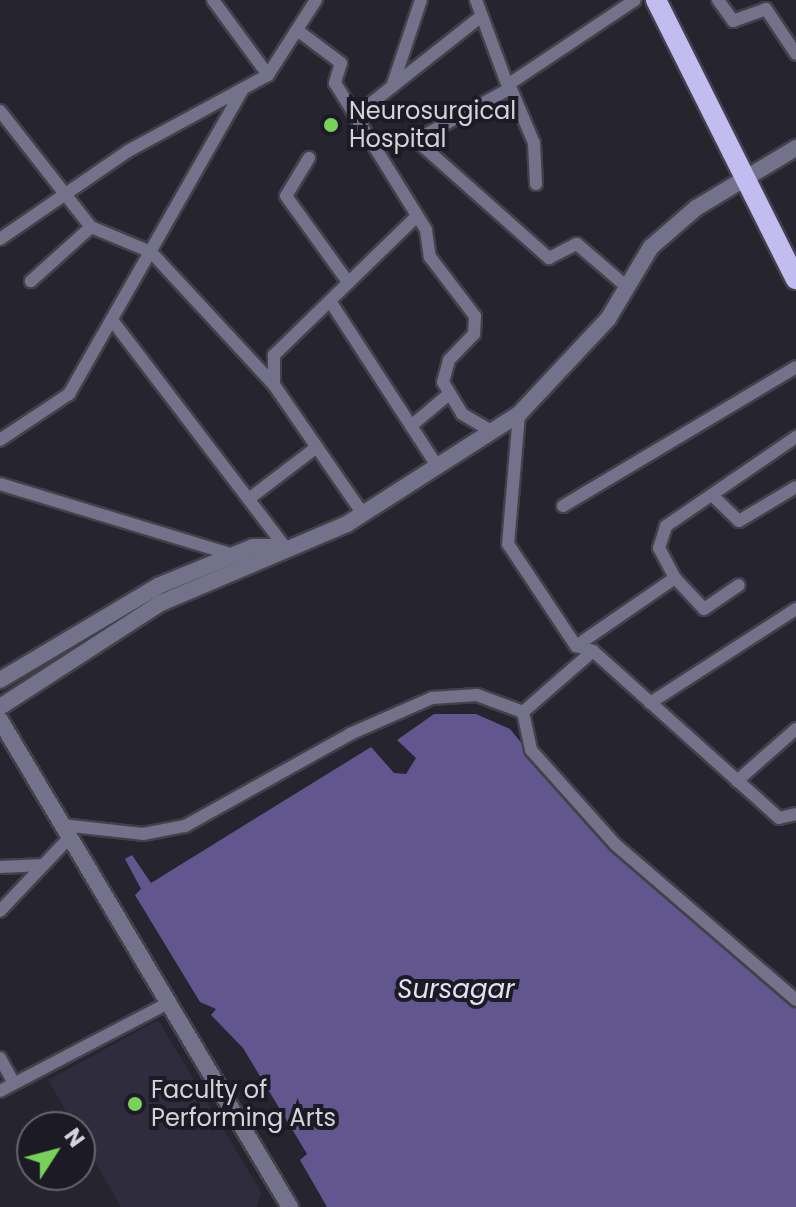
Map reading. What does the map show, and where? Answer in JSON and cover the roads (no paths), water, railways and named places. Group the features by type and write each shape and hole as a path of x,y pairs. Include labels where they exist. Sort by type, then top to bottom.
{"main road":[{"path":"656,0 748,176 796,279"}],"street":[{"path":"213,0 268,75"},
{"path":"0,239 128,151 268,75 316,0"},
{"path":"392,87 421,0"},
{"path":"476,0 479,18 534,143 536,184"},
{"path":"627,287 577,244 549,258 416,140 509,84 635,0"},
{"path":"718,0 733,21 766,9 796,54"},
{"path":"355,116 479,18"},
{"path":"297,30 341,63 335,83 417,216 430,257 475,316 474,334 449,360 443,382 462,414 492,431"},
{"path":"0,440 69,394 242,91"},
{"path":"0,111 91,227 151,252 274,385 363,514"},
{"path":"284,1205 170,1002 6,726 0,683 158,586 282,547 363,514 519,414 608,319 651,247 748,176 796,148"},
{"path":"309,158 286,196 348,282"},
{"path":"274,385 274,355 417,216"},
{"path":"31,281 91,227"},
{"path":"330,301 437,466"},
{"path":"112,320 250,498 282,547"},
{"path":"563,506 796,367"},
{"path":"411,426 449,394"},
{"path":"519,414 508,544 576,646 593,651 783,820 796,814"},
{"path":"739,585 698,608 675,578 659,548 661,533 796,437"},
{"path":"250,498 317,447"},
{"path":"0,484 64,509 241,559"},
{"path":"712,495 739,521 796,487"},
{"path":"4,705 84,647 241,559"},
{"path":"576,646 675,578"},
{"path":"650,703 796,609"},
{"path":"523,712 593,651"},
{"path":"66,831 143,834 185,826 350,734 432,698 477,695 523,712"},
{"path":"523,712 531,750 616,845 796,1000"},
{"path":"737,781 796,729"},
{"path":"0,911 43,865 66,831"},
{"path":"0,867 43,865"},
{"path":"0,1091 12,1080 170,1002"},
{"path":"0,1058 12,1080"}],"water":[{"name":"Sursagar","path":"434,714 476,714 510,729 545,772 796,1004 796,1207 327,1207 300,1160 307,1154 243,1048 211,1015 216,1009 200,1002 135,895 141,889 125,859 132,855 151,883 371,747 394,773 406,774 416,758 397,740"}],"place":[{"name":"Neurosurgical Hospital","path":"331,125"},
{"name":"Faculty of Performing Arts","path":"135,1104"}]}
